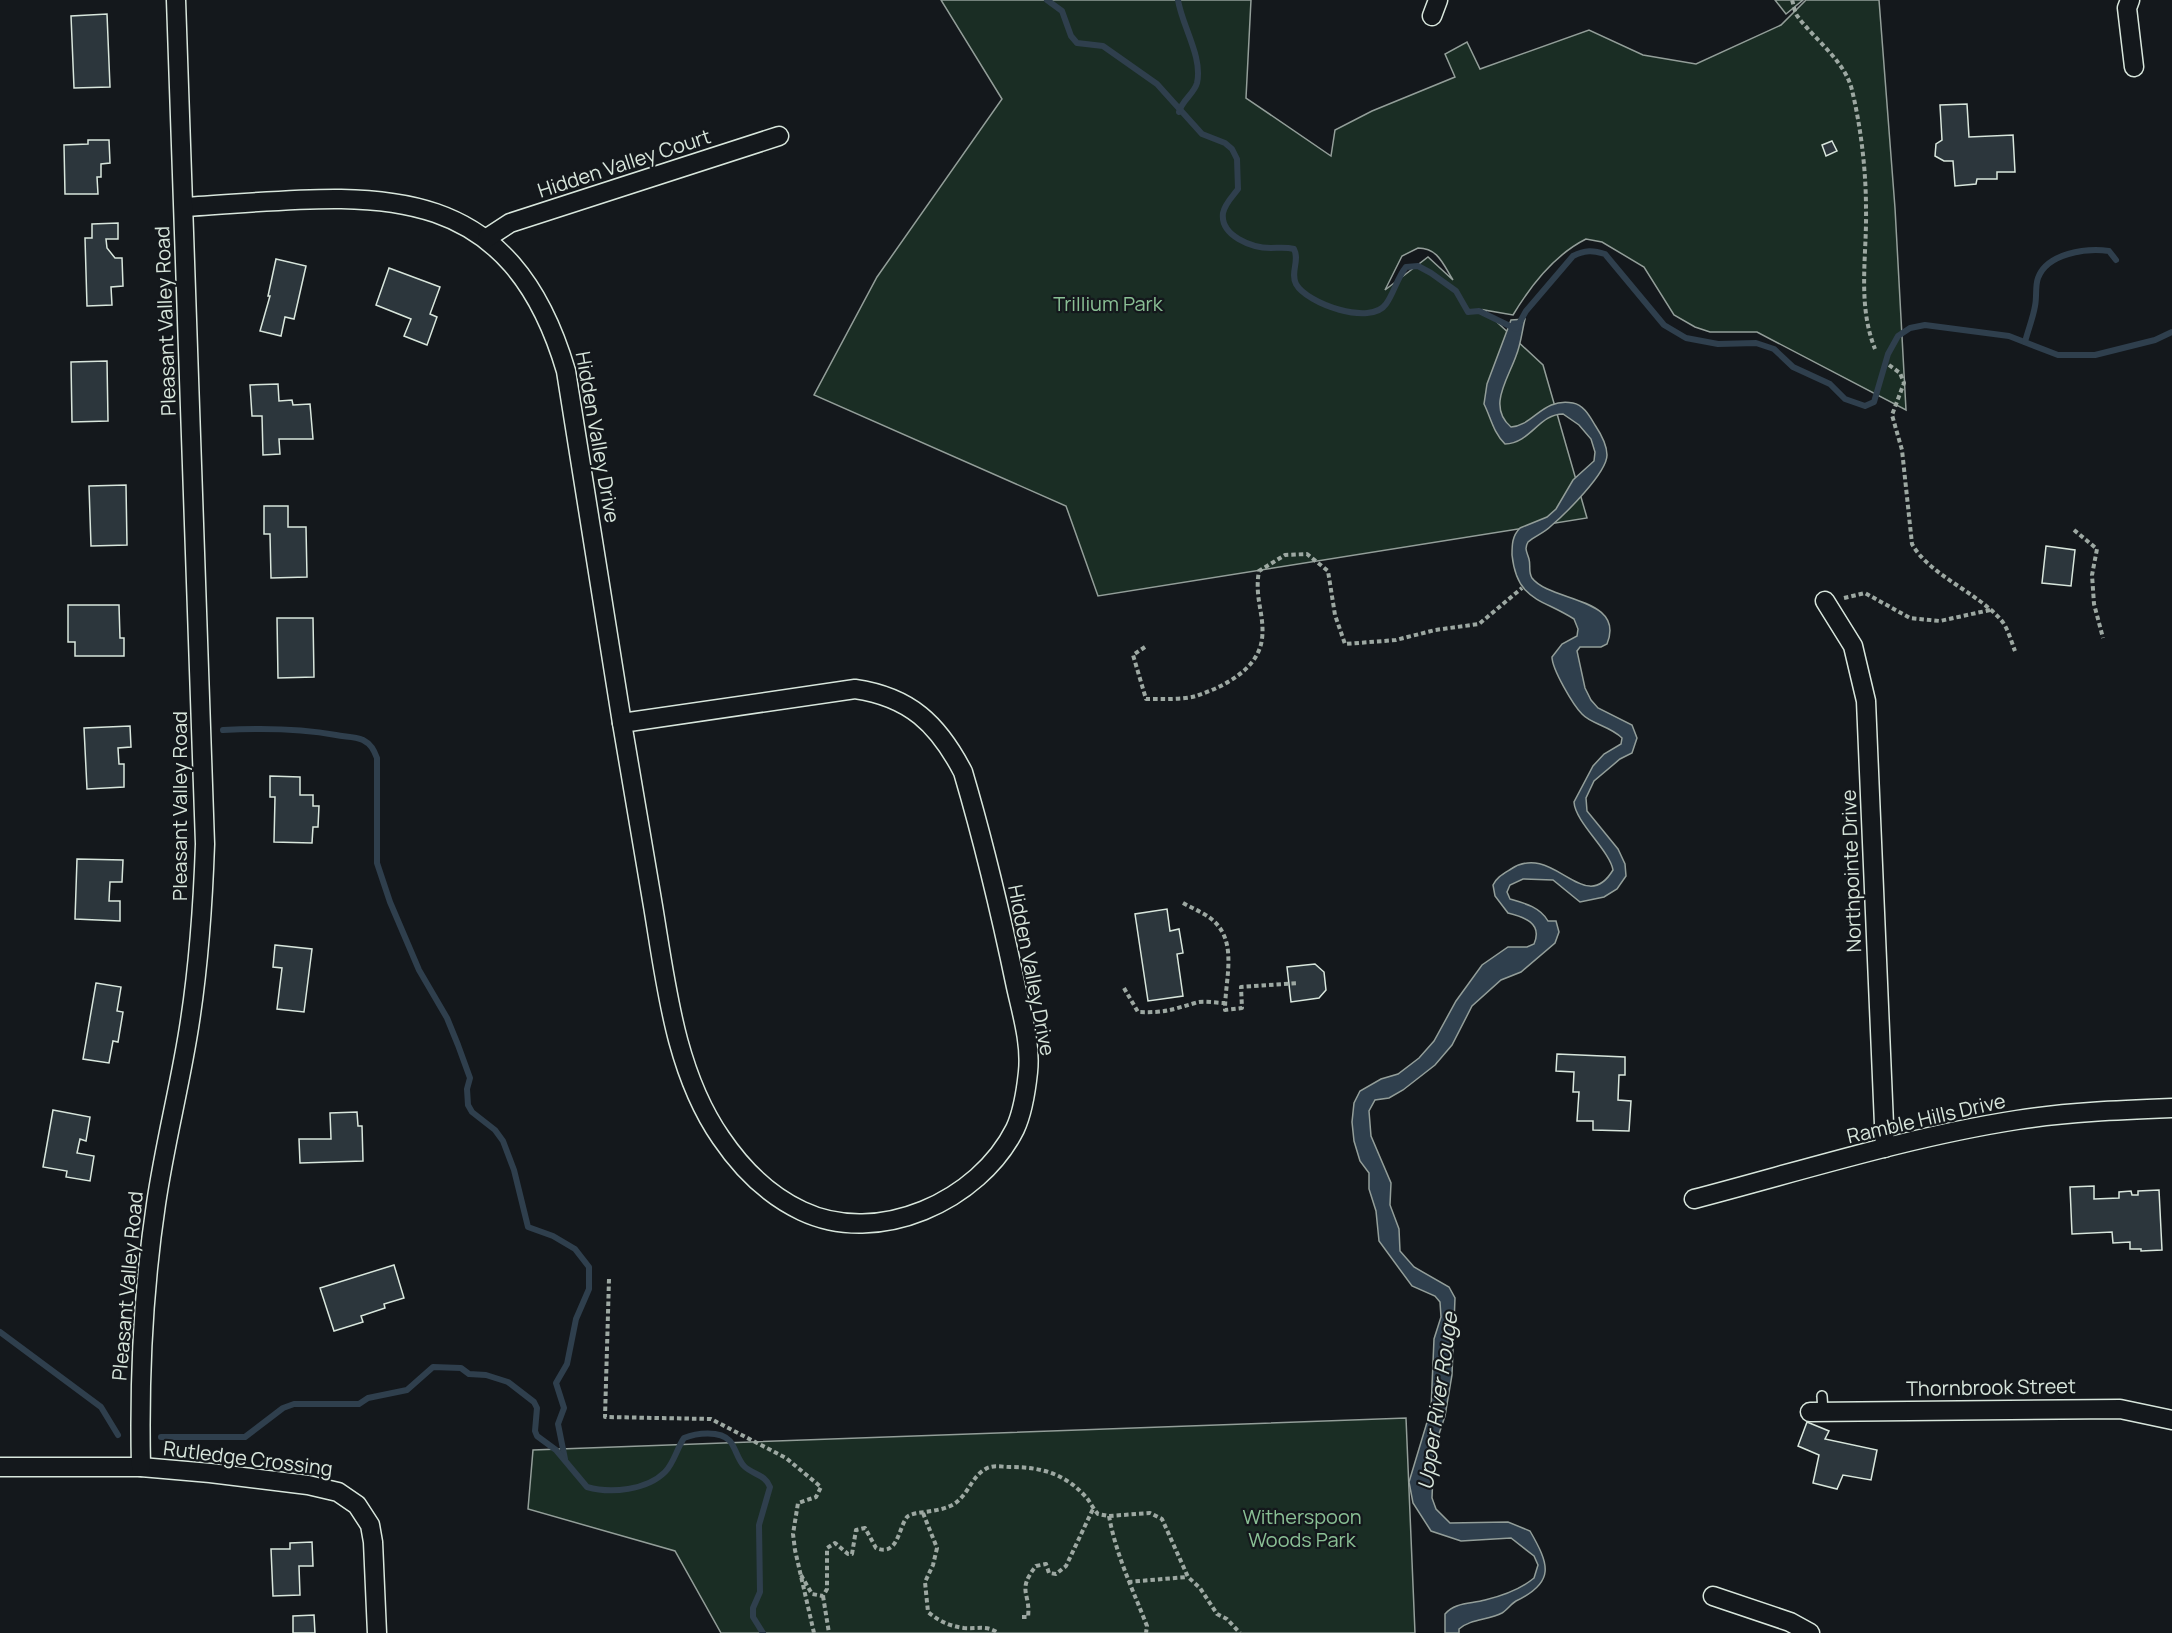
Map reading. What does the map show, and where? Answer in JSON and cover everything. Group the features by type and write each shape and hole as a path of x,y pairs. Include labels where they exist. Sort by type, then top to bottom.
{"street":[{"name":"Pleasant Valley Road","path":"141,1467 141,1387 147,1270 156,1204 193,1002 200,950 205,844 176,0"},
{"path":"2130,0 2127,8 2134,67"},
{"name":"Hidden Valley Court","path":"487,238 510,223 779,136"},
{"name":"Hidden Valley Drive","path":"184,207 318,199 376,201 423,207 457,219 487,238 513,265 540,304 556,338 566,371 622,723 676,1030 694,1089 720,1137 745,1170 773,1195 804,1212 839,1222 879,1222 916,1214 966,1189 994,1160 1015,1129 1023,1104 1029,1071 1028,1046 976,818 963,772 950,746 930,722 891,696 855,688 622,723"},
{"name":"Northpointe Drive","path":"1826,602 1853,646 1866,701 1885,1148"},
{"name":"Ramble Hills Drive","path":"1694,1199 1885,1148 2017,1120 2102,1111 2172,1108"},
{"name":"Thornbrook Street","path":"1818,1406 2120,1409 2172,1420"},
{"path":"0,1467 141,1467"},
{"name":"Rutledge Crossing","path":"141,1467 308,1485 347,1496 364,1515 371,1533 377,1633"},
{"path":"1713,1596 1790,1622 1810,1633"}],"path":[{"path":"1792,0 1796,15 1846,75 1852,89 1863,158 1866,207 1863,302 1867,329 1875,349"},
{"path":"1889,365 1900,373 1904,383 1892,415 1902,450 1912,544 1919,556 2003,622 2015,651"},
{"path":"2074,530 2097,549 2092,576 2094,604 2103,638"},
{"path":"1145,647 1133,655 1146,699 1195,696 1236,677 1257,659 1262,639 1256,590 1258,571 1285,555 1307,554 1328,571 1335,615 1345,644 1396,640 1435,630 1479,624 1522,588"},
{"path":"1826,602 1865,593 1910,618 1940,621 1990,610"},
{"path":"1183,903 1205,914 1225,934 1229,945 1225,1010 1242,1008 1241,987 1298,983"},
{"path":"1124,988 1138,1012 1163,1013 1185,1008 1197,1002 1225,1003"},
{"path":"609,1279 605,1417 711,1419 786,1458 821,1487 816,1497 798,1503 793,1534 814,1633"},
{"path":"829,1633 823,1596 827,1589 827,1548 835,1544 848,1554 852,1554 856,1530 865,1528 876,1548 881,1550 891,1547 898,1540 909,1515 931,1513 954,1504 964,1496 979,1473 994,1466 1039,1468 1064,1478 1086,1496 1098,1514 1109,1516 1150,1513 1162,1519 1188,1576 1200,1588 1217,1614 1227,1619 1240,1633"},
{"path":"1023,1617 1028,1617 1029,1610 1024,1593 1027,1578 1036,1566 1046,1564 1049,1573 1056,1574 1065,1566 1093,1509"},
{"path":"923,1513 937,1548 933,1565 925,1582 928,1612 942,1623 964,1628 990,1627 998,1633"},
{"path":"1109,1516 1113,1540 1128,1582 1148,1626 1146,1633"},
{"path":"801,1575 812,1594 823,1596"},
{"path":"1128,1582 1188,1576"}],"green space":[{"name":"Trillium Park","path":"941,0 1251,0 1246,98 1331,156 1335,130 1372,111 1455,77 1445,54 1467,42 1480,69 1589,30 1643,55 1696,64 1781,25 1806,0 1879,0 1895,208 1906,410 1757,332 1710,332 1695,327 1674,315 1644,267 1602,242 1586,239 1564,253 1544,272 1513,315 1484,310 1543,365 1587,518 1098,596 1066,506 814,395 877,277 1002,99","holes":["1418,248 1425,249 1439,258 1453,280 1428,257 1385,290 1402,256"]},
{"path":"1775,0 1803,0 1786,14"},
{"name":"Witherspoon Woods Park","path":"1406,1418 1415,1633 721,1633 675,1551 528,1509 533,1450"}],"water":[{"name":"Upper River Rouge","path":"1525,319 1518,351 1501,393 1501,411 1504,419 1511,427 1526,422 1554,404 1563,402 1577,404 1586,412 1599,432 1607,451 1605,463 1584,493 1548,528 1528,542 1526,549 1530,562 1530,573 1541,586 1583,602 1606,617 1610,629 1607,644 1601,647 1580,647 1577,651 1585,688 1598,708 1632,725 1637,738 1632,753 1620,759 1594,781 1586,798 1587,811 1618,849 1625,864 1626,876 1617,889 1604,897 1580,902 1553,880 1523,879 1510,885 1507,892 1510,899 1536,909 1548,921 1556,921 1559,932 1555,943 1521,972 1501,980 1472,1006 1452,1045 1435,1065 1403,1090 1389,1098 1375,1100 1369,1111 1371,1136 1391,1183 1390,1205 1399,1229 1400,1251 1414,1267 1449,1287 1455,1298 1452,1375 1445,1416 1434,1449 1432,1498 1436,1509 1450,1523 1508,1522 1530,1531 1544,1563 1543,1579 1538,1587 1514,1602 1504,1612 1469,1623 1459,1629 1459,1633 1445,1633 1445,1614 1449,1610 1458,1605 1491,1598 1517,1589 1534,1578 1538,1565 1534,1556 1511,1538 1461,1541 1431,1531 1413,1503 1409,1482 1431,1409 1434,1339 1441,1317 1440,1302 1435,1296 1412,1286 1379,1241 1376,1211 1369,1189 1369,1173 1360,1161 1354,1141 1352,1122 1354,1103 1360,1091 1381,1079 1398,1074 1419,1058 1434,1041 1456,1001 1482,965 1508,947 1527,947 1534,944 1536,931 1534,926 1526,919 1508,913 1495,896 1493,885 1498,878 1511,869 1527,863 1541,864 1579,883 1591,886 1602,883 1613,870 1606,854 1580,818 1574,802 1593,766 1604,754 1621,744 1622,738 1586,717 1569,695 1555,670 1552,657 1562,644 1577,636 1578,629 1574,619 1541,602 1525,590 1519,581 1512,555 1513,541 1517,531 1547,517 1556,509 1573,480 1594,461 1595,452 1591,439 1579,425 1563,414 1547,419 1522,439 1505,444 1495,430 1484,404 1487,384 1511,320"}],"building":[{"path":"107,14 110,87 74,88 71,16"},
{"path":"1967,104 1969,137 2013,135 2015,172 1997,172 1997,179 1977,179 1976,184 1955,186 1953,161 1944,161 1935,156 1936,144 1942,140 1940,105"},
{"path":"88,140 109,140 110,163 101,164 101,177 97,177 98,194 65,194 64,145 88,144"},
{"path":"1832,141 1837,151 1826,156 1822,145"},
{"path":"118,223 118,239 106,239 107,248 115,258 122,258 123,286 111,287 112,305 87,306 85,238 92,238 92,224"},
{"path":"276,259 306,266 294,319 285,317 281,336 260,331 270,296 268,296"},
{"path":"389,268 440,287 430,314 437,317 427,345 404,336 411,319 376,305"},
{"path":"107,361 108,421 72,422 71,362"},
{"path":"278,384 279,401 292,400 293,405 310,404 313,439 279,439 280,454 263,455 262,416 252,416 250,385"},
{"path":"126,485 127,545 91,546 89,486"},
{"path":"264,506 288,506 288,527 306,527 307,577 271,578 270,534 264,534"},
{"path":"2046,546 2075,550 2071,586 2042,583"},
{"path":"68,605 119,605 120,638 124,638 124,656 75,656 75,642 68,642"},
{"path":"277,618 313,618 314,677 278,678"},
{"path":"130,726 131,747 118,748 119,764 124,764 124,787 87,789 84,728"},
{"path":"270,776 300,777 300,795 313,795 313,806 319,806 318,827 313,827 312,843 274,842 275,797 270,797"},
{"path":"77,859 123,860 122,882 110,882 109,901 120,901 120,921 75,919"},
{"path":"1167,909 1170,931 1179,929 1183,953 1177,954 1183,996 1148,1001 1135,914"},
{"path":"275,945 312,949 304,1012 277,1009 282,968 273,967"},
{"path":"1315,964 1324,972 1326,990 1319,998 1291,1002 1287,967"},
{"path":"96,983 121,987 117,1011 123,1012 118,1042 113,1041 109,1063 83,1059"},
{"path":"1557,1054 1625,1057 1625,1075 1619,1075 1618,1100 1631,1101 1629,1131 1593,1130 1593,1121 1577,1121 1579,1092 1573,1092 1574,1072 1556,1071"},
{"path":"53,1110 90,1117 86,1141 80,1139 77,1153 94,1156 90,1181 66,1177 67,1171 43,1167"},
{"path":"357,1112 358,1126 362,1126 363,1161 300,1163 299,1139 331,1139 330,1113"},
{"path":"2094,1186 2094,1199 2119,1198 2119,1192 2131,1191 2132,1195 2138,1195 2138,1191 2159,1190 2162,1250 2141,1251 2141,1249 2130,1249 2130,1242 2113,1243 2112,1232 2072,1234 2070,1187"},
{"path":"394,1265 404,1298 384,1304 385,1308 361,1316 363,1322 334,1331 320,1288"},
{"path":"1807,1422 1829,1431 1825,1439 1877,1450 1871,1480 1843,1475 1837,1489 1813,1483 1819,1455 1798,1446"},
{"path":"312,1542 313,1566 299,1566 300,1595 273,1596 271,1549 290,1549 290,1543"},
{"path":"314,1615 315,1633 293,1633 293,1616"}],"waterway":[{"path":"1047,0 1062,11 1071,36 1077,43 1103,46 1157,84 1202,134 1225,143 1232,149 1237,159 1238,189 1224,209 1223,221 1227,228 1239,239 1255,246 1294,249 1296,253 1294,280 1302,292 1325,305 1340,310 1354,313 1378,310 1389,300 1406,267 1418,266 1456,291 1468,312 1479,311 1516,329 1526,311 1573,256 1589,251 1597,252 1605,254 1664,325 1686,338 1718,344 1756,343 1774,349 1793,367 1830,384 1845,399 1865,406 1874,402 1888,354 1898,336 1910,328 1925,325 2009,336 2058,355 2095,355 2155,340 2172,332"},
{"path":"1178,0 1195,52 1198,73 1197,83 1179,112"},
{"path":"2025,342 2036,303 2038,278 2050,263 2068,254 2089,250 2109,251 2116,260"},
{"path":"223,730 294,730 353,737 366,742 375,752 377,758 377,863 390,902 419,970 447,1018 458,1045 470,1078 467,1089 468,1105 472,1112 495,1130 503,1141 514,1170 528,1227 553,1236 575,1249 589,1267 589,1289 576,1319 567,1364 556,1383 564,1408 558,1424 565,1459"},
{"path":"0,1332 101,1407 118,1435"},
{"path":"161,1437 245,1437 283,1408 294,1404 359,1404 368,1398 407,1390 433,1367 461,1368 469,1374 486,1375 508,1382 534,1402 537,1408 535,1431 537,1436 556,1450 587,1487 607,1490 639,1487 665,1472 684,1438 701,1434 720,1435 730,1441 744,1466 762,1477 770,1487 759,1525 760,1592 753,1608 753,1617 763,1633"}]}
